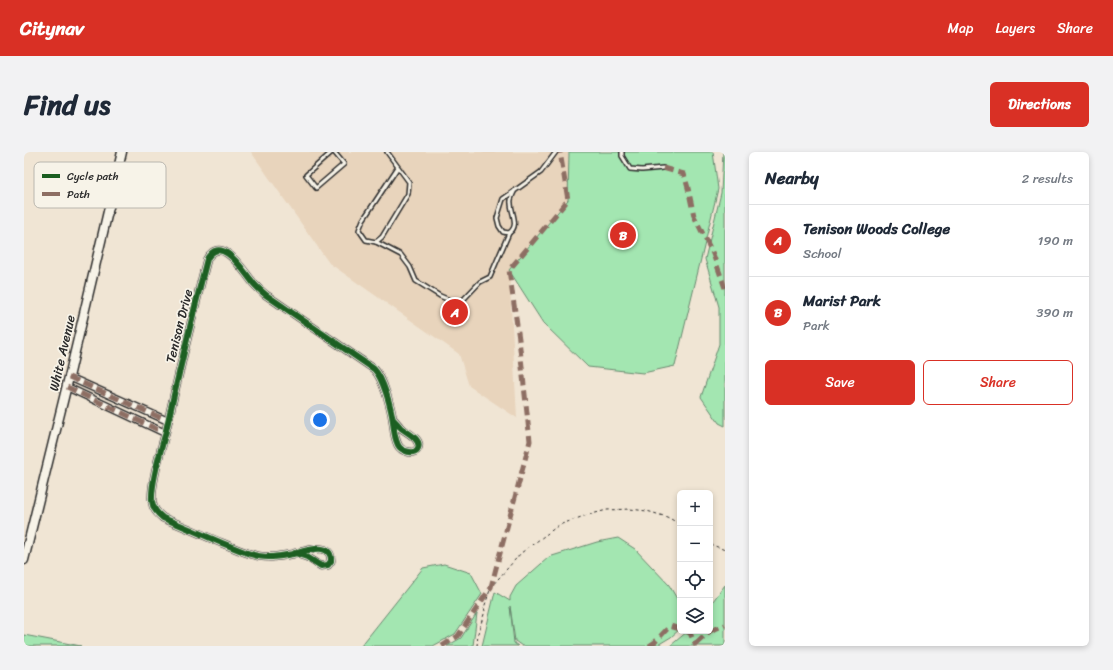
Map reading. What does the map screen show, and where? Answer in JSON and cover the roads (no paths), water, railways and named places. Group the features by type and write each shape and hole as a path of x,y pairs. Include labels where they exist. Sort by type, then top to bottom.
{"main road":[{"name":"White Avenue","path":"120,162 122,152"},
{"name":"White Avenue","path":"24,560 67,387 109,208"}],"street":[{"name":"Tenison Drive","path":"295,554 307,557 321,566 328,565 331,561 329,553 320,548 306,550 295,554 268,557 243,551 163,518 153,508 152,492 165,433 207,259 210,255 214,252 220,251 227,253 234,258 257,287 266,295 374,369 378,373 384,387 393,419 395,438 400,448 408,452 414,452 417,450 419,445 417,441 401,428 393,419"},
{"path":"69,377 168,421"},
{"path":"67,387 165,433"}],"lane":[{"path":"333,152 344,164 316,188 306,175 333,152"},
{"path":"376,242 382,237 408,194 409,182 387,152"},
{"path":"509,233 503,232 499,226 497,218 503,200 541,172 556,152"},
{"path":"622,152 622,156 630,169 642,170 663,168"},
{"path":"398,167 363,220 359,230 366,240 376,242 401,255 410,267 416,280 440,296 454,302 463,300 480,282 490,277 509,233 513,231 515,226 510,201 515,190"}],"place":[{"name":"Marist Park","path":"623,235"},
{"name":"Tenison Woods College","path":"455,312"}]}
